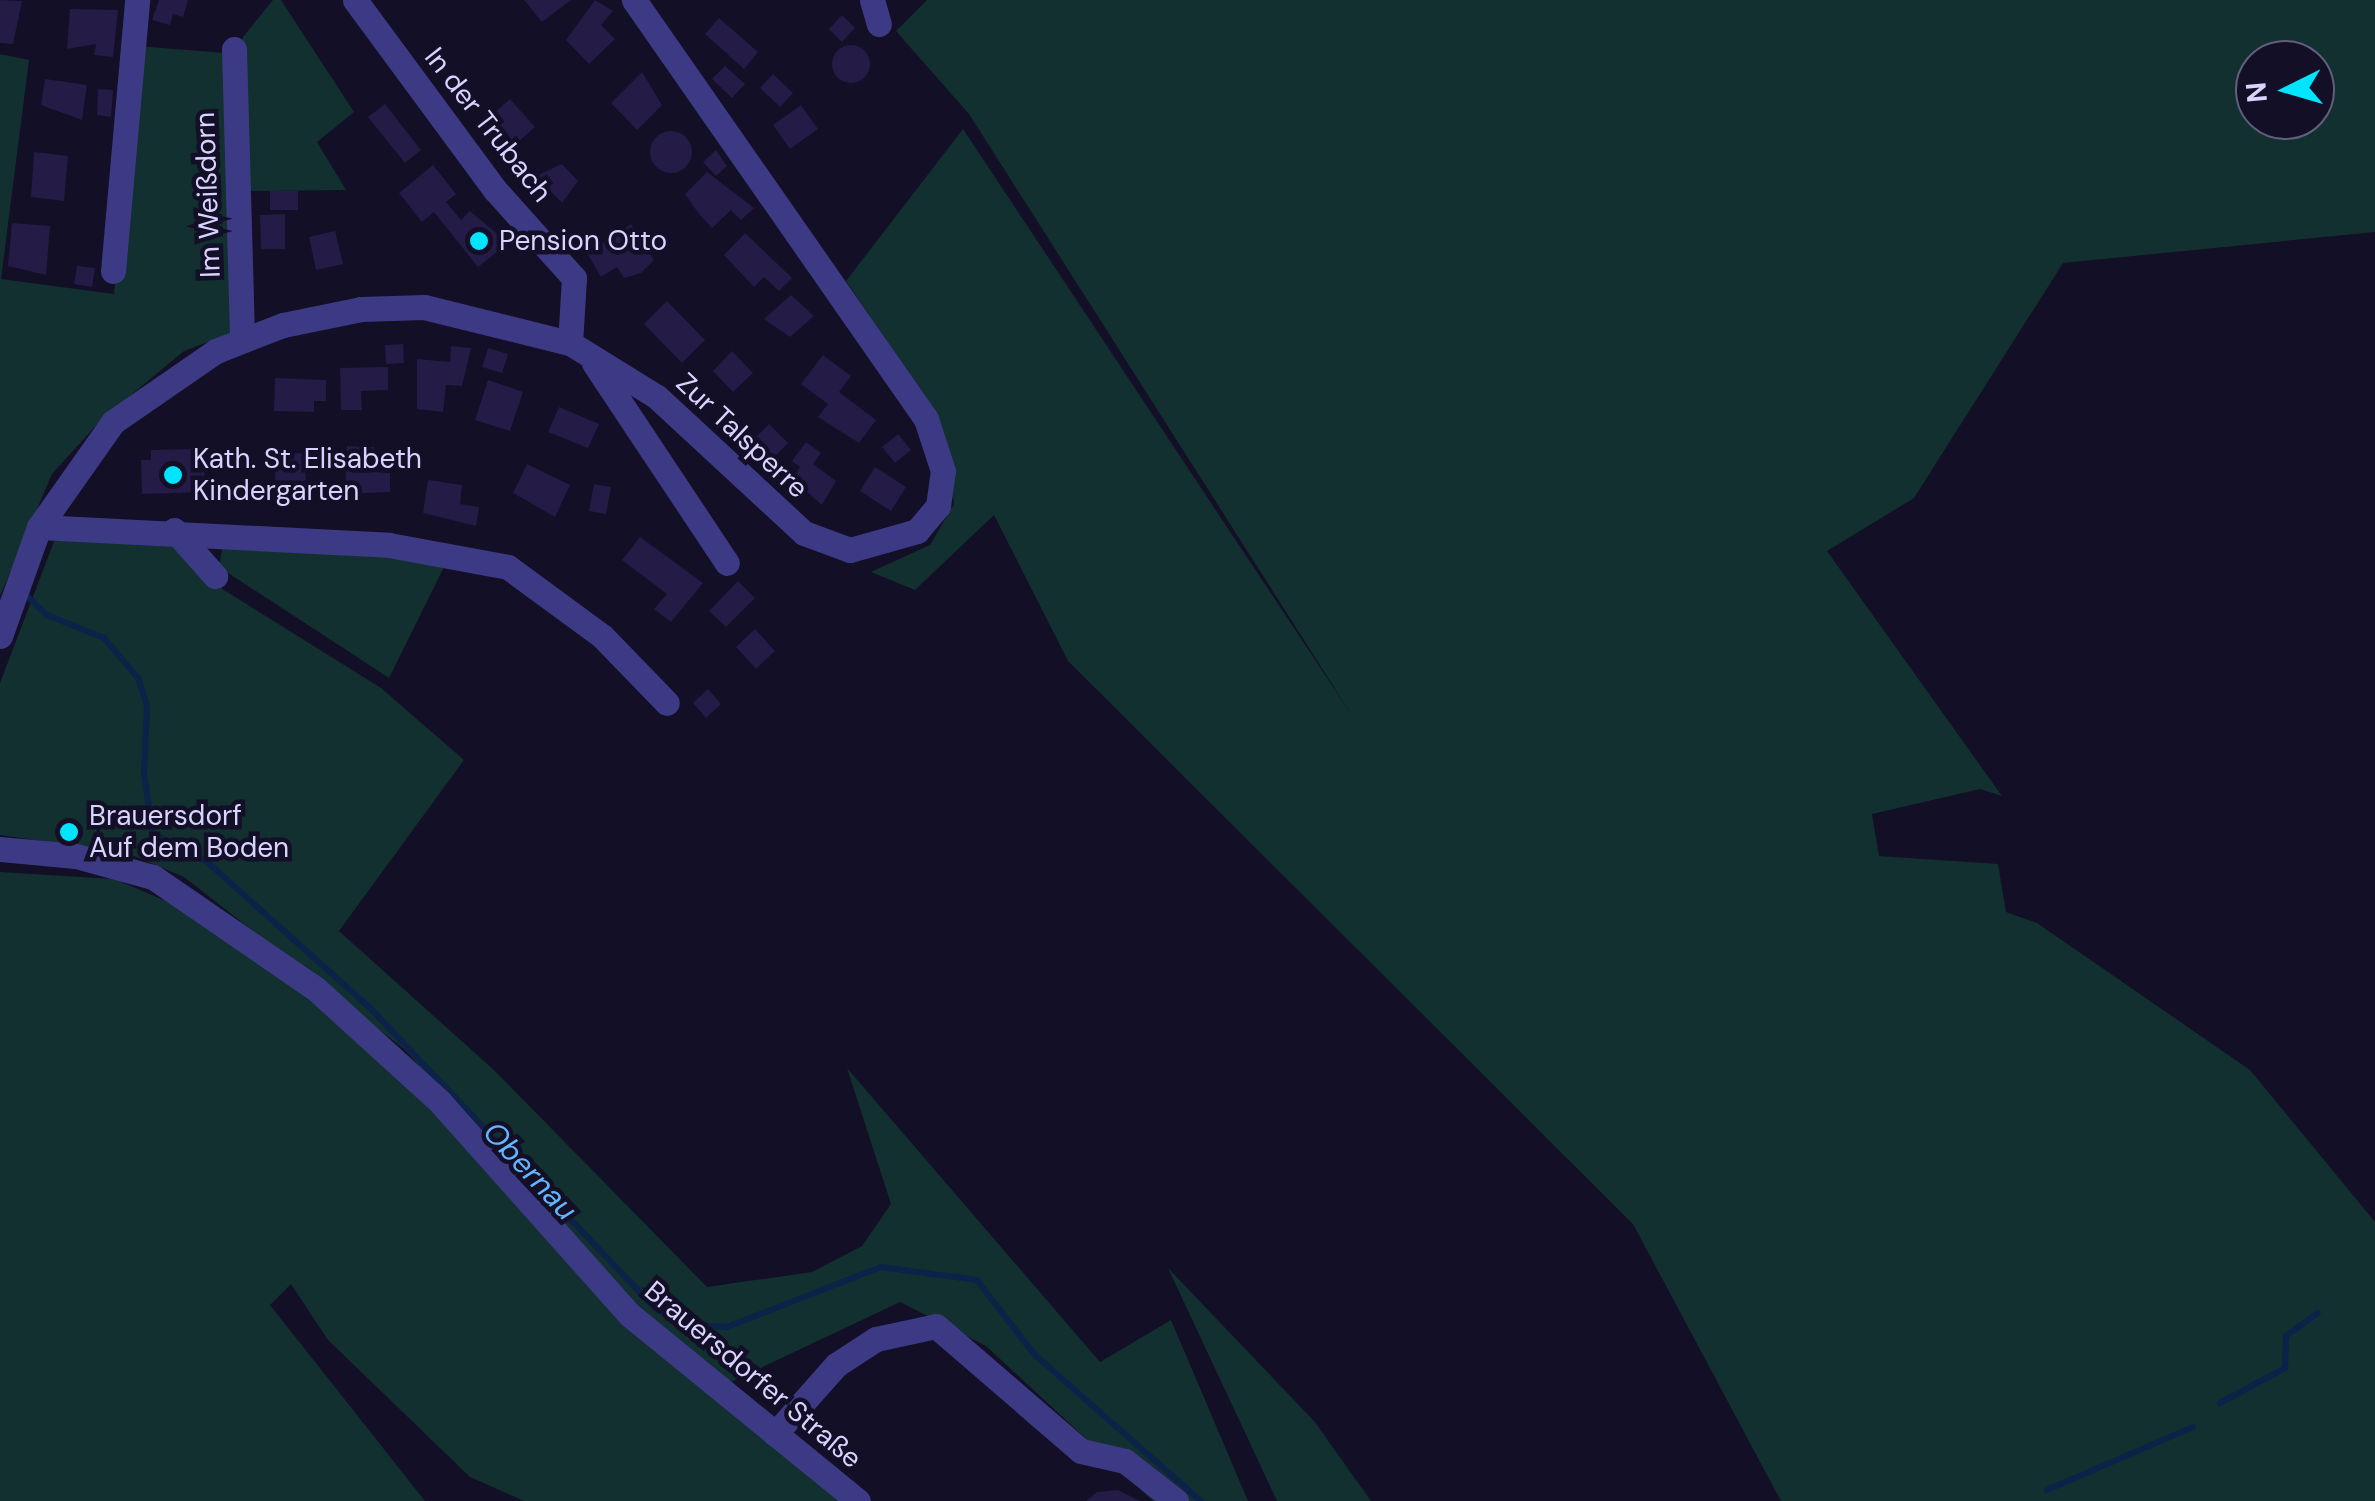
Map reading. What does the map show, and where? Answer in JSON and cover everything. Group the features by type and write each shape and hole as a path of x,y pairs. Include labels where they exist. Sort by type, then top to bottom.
{"street":[{"path":"112,271 138,0"},
{"name":"In der Trubach","path":"356,0 496,191 574,278 579,349"},
{"name":"Zur Talsperre","path":"0,636 39,527 113,422 146,393 242,340 321,316 424,307 579,349 657,396 762,500 831,546 899,540 938,506 943,470 926,418 634,0"},
{"name":"Im Weißdorn","path":"234,49 242,340"},
{"path":"579,349 727,563"},
{"path":"39,527 174,530 437,550 508,567 602,636 667,703"},
{"path":"174,530 215,576"},
{"name":"Brauersdorfer Straße","path":"0,848 76,856 152,876 316,989 440,1102 630,1315 858,1501"},
{"path":"775,1434 836,1365 876,1339 936,1326 1082,1451 1124,1461 1176,1501"}],"green space":[{"path":"273,0 281,0 354,112 317,142 346,190 248,191 240,41"},
{"path":"927,0 2375,0 2375,232 2063,263 1914,498 1827,551 2002,796 1980,789 1872,814 1879,856 1998,864 2006,912 2037,923 2250,1070 2375,1222 2375,1501 1781,1501 1633,1224 1068,661 994,515 915,590 871,572 930,545 954,504 939,418 846,281 963,129 1353,717 969,114 896,31"},
{"path":"136,46 226,53 237,331 184,351 101,420 52,474 0,596 0,54 29,60 1,279 114,294"},
{"path":"55,539 168,541 208,580 381,688 464,760 339,931 495,1071 707,1287 812,1272 862,1246 891,1204 847,1068 1100,1362 1171,1320 1248,1501 1153,1501 986,1346 900,1302 729,1383 633,1303 404,1049 184,877 127,853 0,835 0,683"},
{"path":"222,549 347,551 447,561 389,678 219,567"},
{"path":"0,872 114,879 171,903 274,973 379,1053 841,1501 524,1501 470,1477 328,1340 291,1284 270,1305 425,1501 0,1501"},
{"path":"1168,1268 1314,1421 1371,1501 1277,1501"}],"building":[{"path":"0,0 22,1 13,44 0,43"},
{"path":"159,0 188,0 183,17 173,14 170,25 152,20"},
{"path":"524,0 571,0 542,22"},
{"path":"595,0 613,11 601,25 615,39 589,64 566,40"},
{"path":"70,9 118,10 113,57 94,55 96,44 67,49"},
{"path":"842,15 855,28 842,42 829,29"},
{"path":"719,18 758,52 744,69 705,34"},
{"path":"851,45 864,51 870,64 864,77 851,83 838,77 832,64 838,51"},
{"path":"725,66 745,84 732,98 712,79"},
{"path":"642,72 662,105 637,130 611,103"},
{"path":"773,74 793,93 780,107 760,88"},
{"path":"45,79 87,85 82,120 41,105"},
{"path":"98,89 113,90 111,117 97,115"},
{"path":"510,99 535,127 508,151 483,123"},
{"path":"385,104 421,150 405,163 368,117"},
{"path":"801,105 818,129 790,149 773,125"},
{"path":"671,131 686,137 692,152 686,167 671,173 656,167 650,152 656,137"},
{"path":"716,150 727,166 716,176 703,162"},
{"path":"34,152 68,156 64,201 31,197"},
{"path":"562,164 578,181 562,203 536,176"},
{"path":"433,165 456,194 446,202 461,220 470,211 508,243 478,267 434,212 422,222 399,193"},
{"path":"707,172 754,208 741,220 731,210 712,228 685,194"},
{"path":"270,191 298,191 298,210 270,210"},
{"path":"285,214 285,249 261,249 260,215"},
{"path":"12,223 50,226 46,275 8,266"},
{"path":"631,224 654,260 641,273 624,278 617,267 601,277 587,253"},
{"path":"335,231 343,264 316,270 309,237"},
{"path":"745,233 792,278 779,291 764,277 754,287 724,255"},
{"path":"77,266 95,268 92,287 74,284"},
{"path":"791,295 814,316 790,337 764,319"},
{"path":"667,301 705,340 682,363 644,324"},
{"path":"403,344 404,363 386,364 385,345"},
{"path":"451,346 471,348 462,386 446,385 443,412 417,409 417,359 450,362"},
{"path":"488,348 508,354 502,373 482,367"},
{"path":"732,351 753,373 733,392 713,371"},
{"path":"823,355 851,376 839,392 876,420 859,443 818,417 828,404 801,384"},
{"path":"388,367 388,390 361,391 362,410 341,410 340,368"},
{"path":"275,378 326,380 326,401 314,401 314,412 274,411"},
{"path":"488,380 523,392 510,431 475,420"},
{"path":"559,407 599,424 588,448 548,432"},
{"path":"769,424 788,443 767,465 728,438 738,428 752,441"},
{"path":"898,434 911,450 895,463 882,447"},
{"path":"806,442 821,453 813,464 836,481 822,505 792,479 800,467 792,461"},
{"path":"347,446 374,447 374,472 390,473 390,492 345,494"},
{"name":"Kath. St. Elisabeth Kindergarten","path":"194,449 194,458 204,458 205,492 142,494 141,460 151,460 151,450"},
{"path":"303,453 308,496 277,497 273,454"},
{"path":"527,464 570,485 555,517 513,493"},
{"path":"875,467 906,487 891,511 860,491"},
{"path":"428,480 462,485 460,504 479,507 476,526 423,513"},
{"path":"252,481 265,481 266,502 252,503"},
{"path":"594,484 611,487 606,514 589,511"},
{"path":"640,537 703,583 671,622 654,609 667,594 622,560"},
{"path":"738,581 755,598 726,627 709,611"},
{"path":"755,629 775,651 756,669 736,647"},
{"path":"708,689 721,704 706,718 693,703"},
{"path":"1118,1490 1140,1501 1086,1501 1097,1492"}],"waterway":[{"name":"Obernau","path":"24,593 47,615 104,638 138,678 147,705 144,774 153,834 205,860 372,1010 656,1309 689,1325 727,1327 881,1267 977,1280 1034,1354 1201,1501"},
{"path":"2220,1403 2285,1368 2286,1336 2318,1313"},
{"path":"2047,1490 2193,1427"}],"place":[{"name":"Pension Otto","path":"479,241"},
{"name":"Kath. St. Elisabeth Kindergarten","path":"173,475"},
{"name":"Brauersdorf Auf dem Boden","path":"69,832"}]}
